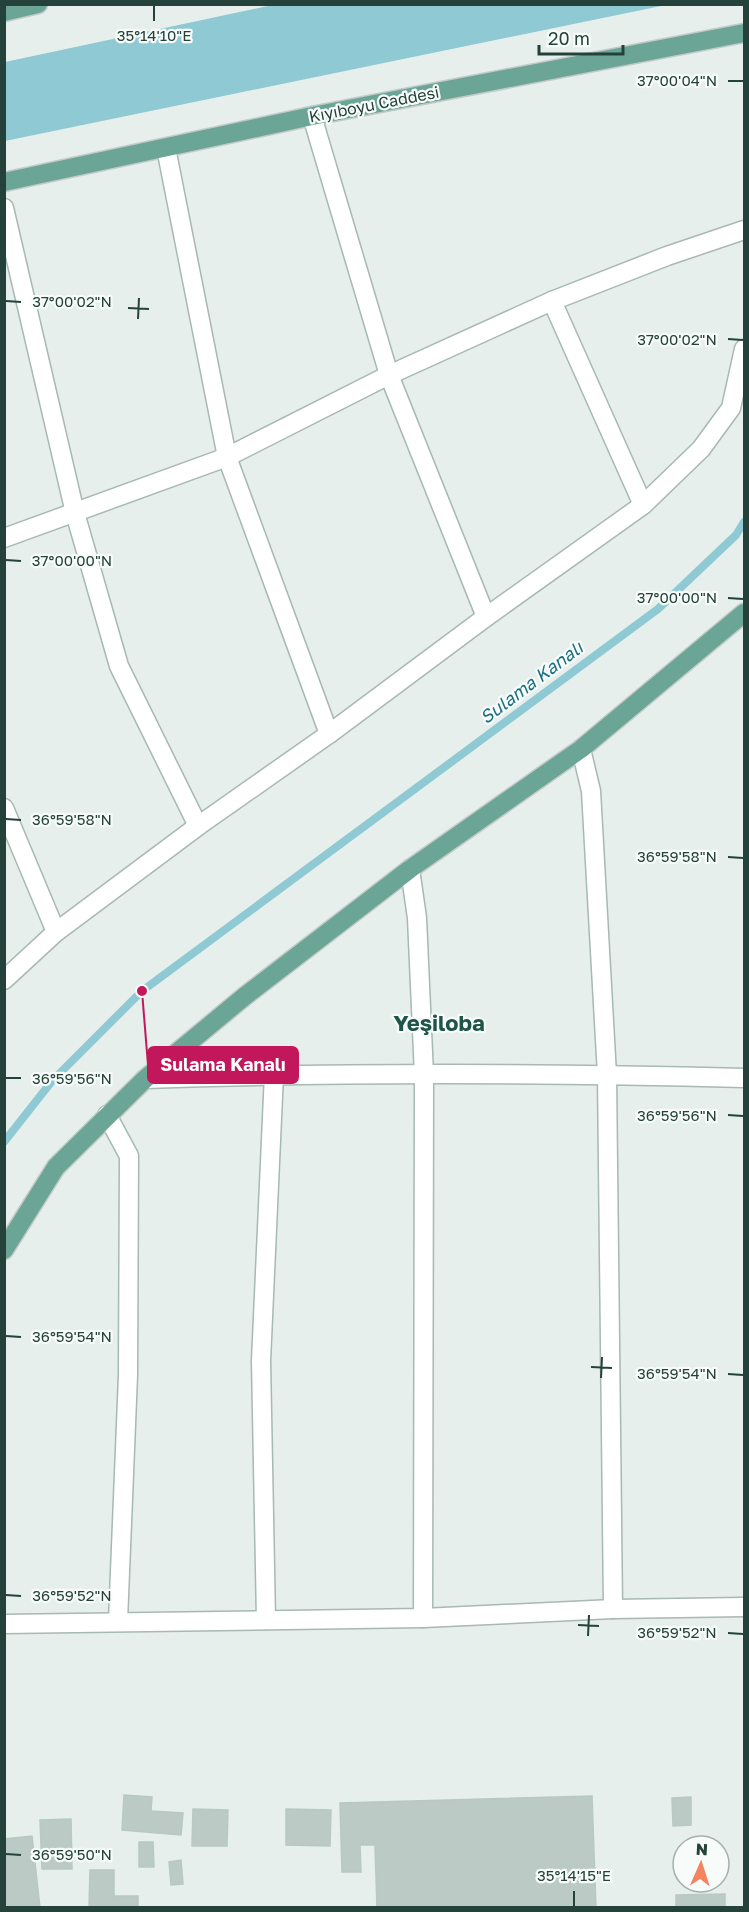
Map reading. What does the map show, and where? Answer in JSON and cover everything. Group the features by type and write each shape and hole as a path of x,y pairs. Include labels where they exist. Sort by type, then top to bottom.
{"main road":[{"path":"4,12 38,4"},
{"name":"Kıyıboyu Caddesi","path":"4,182 312,116 744,33"},
{"path":"4,1250 56,1167 145,1079 245,996 410,869 581,749 744,613"}],"street":[{"path":"312,116 389,375 486,616"},
{"path":"166,148 227,457 329,734"},
{"path":"4,208 75,513 119,666 198,826"},
{"path":"4,538 227,457 389,375 552,300 667,256 744,230"},
{"path":"552,300 643,505"},
{"path":"4,980 56,932 198,826 329,734 486,616 643,505 701,449 731,408 744,349"},
{"path":"581,749 591,791 607,1075 613,1609"},
{"path":"4,808 56,932"},
{"path":"410,869 417,918 424,1075 423,1618"},
{"path":"145,1079 274,1074 607,1075 744,1078"},
{"path":"266,1620 261,1361 274,1074"},
{"path":"107,1115 129,1156 128,1376 118,1621"},
{"path":"4,1624 423,1618 613,1609 744,1607"}],"water":[{"path":"277,4 666,5 5,141 5,62"}],"building":[{"path":"124,1795 152,1797 151,1811 183,1813 181,1835 122,1830"},
{"path":"592,1796 596,1908 377,1908 375,1845 360,1845 361,1872 342,1872 340,1803"},
{"path":"691,1797 691,1825 673,1826 672,1798"},
{"path":"193,1809 228,1810 227,1846 192,1846"},
{"path":"286,1809 331,1810 330,1846 286,1845"},
{"path":"71,1819 72,1869 42,1869 40,1820"},
{"path":"32,1836 40,1908 4,1908 4,1839"},
{"path":"139,1842 153,1842 154,1867 139,1867"},
{"path":"181,1860 183,1884 171,1885 169,1862"},
{"path":"90,1870 114,1870 114,1896 138,1896 138,1908 89,1908"},
{"path":"725,1894 725,1908 676,1908 676,1895"}],"waterway":[{"name":"Sulama Kanalı","path":"4,1142 52,1081 142,991 658,609 736,535 744,522"}],"place":[{"name":"Sulama Kanalı","path":"142,991"}],"district":[{"name":"Yeşiloba","path":"439,1022"}]}
